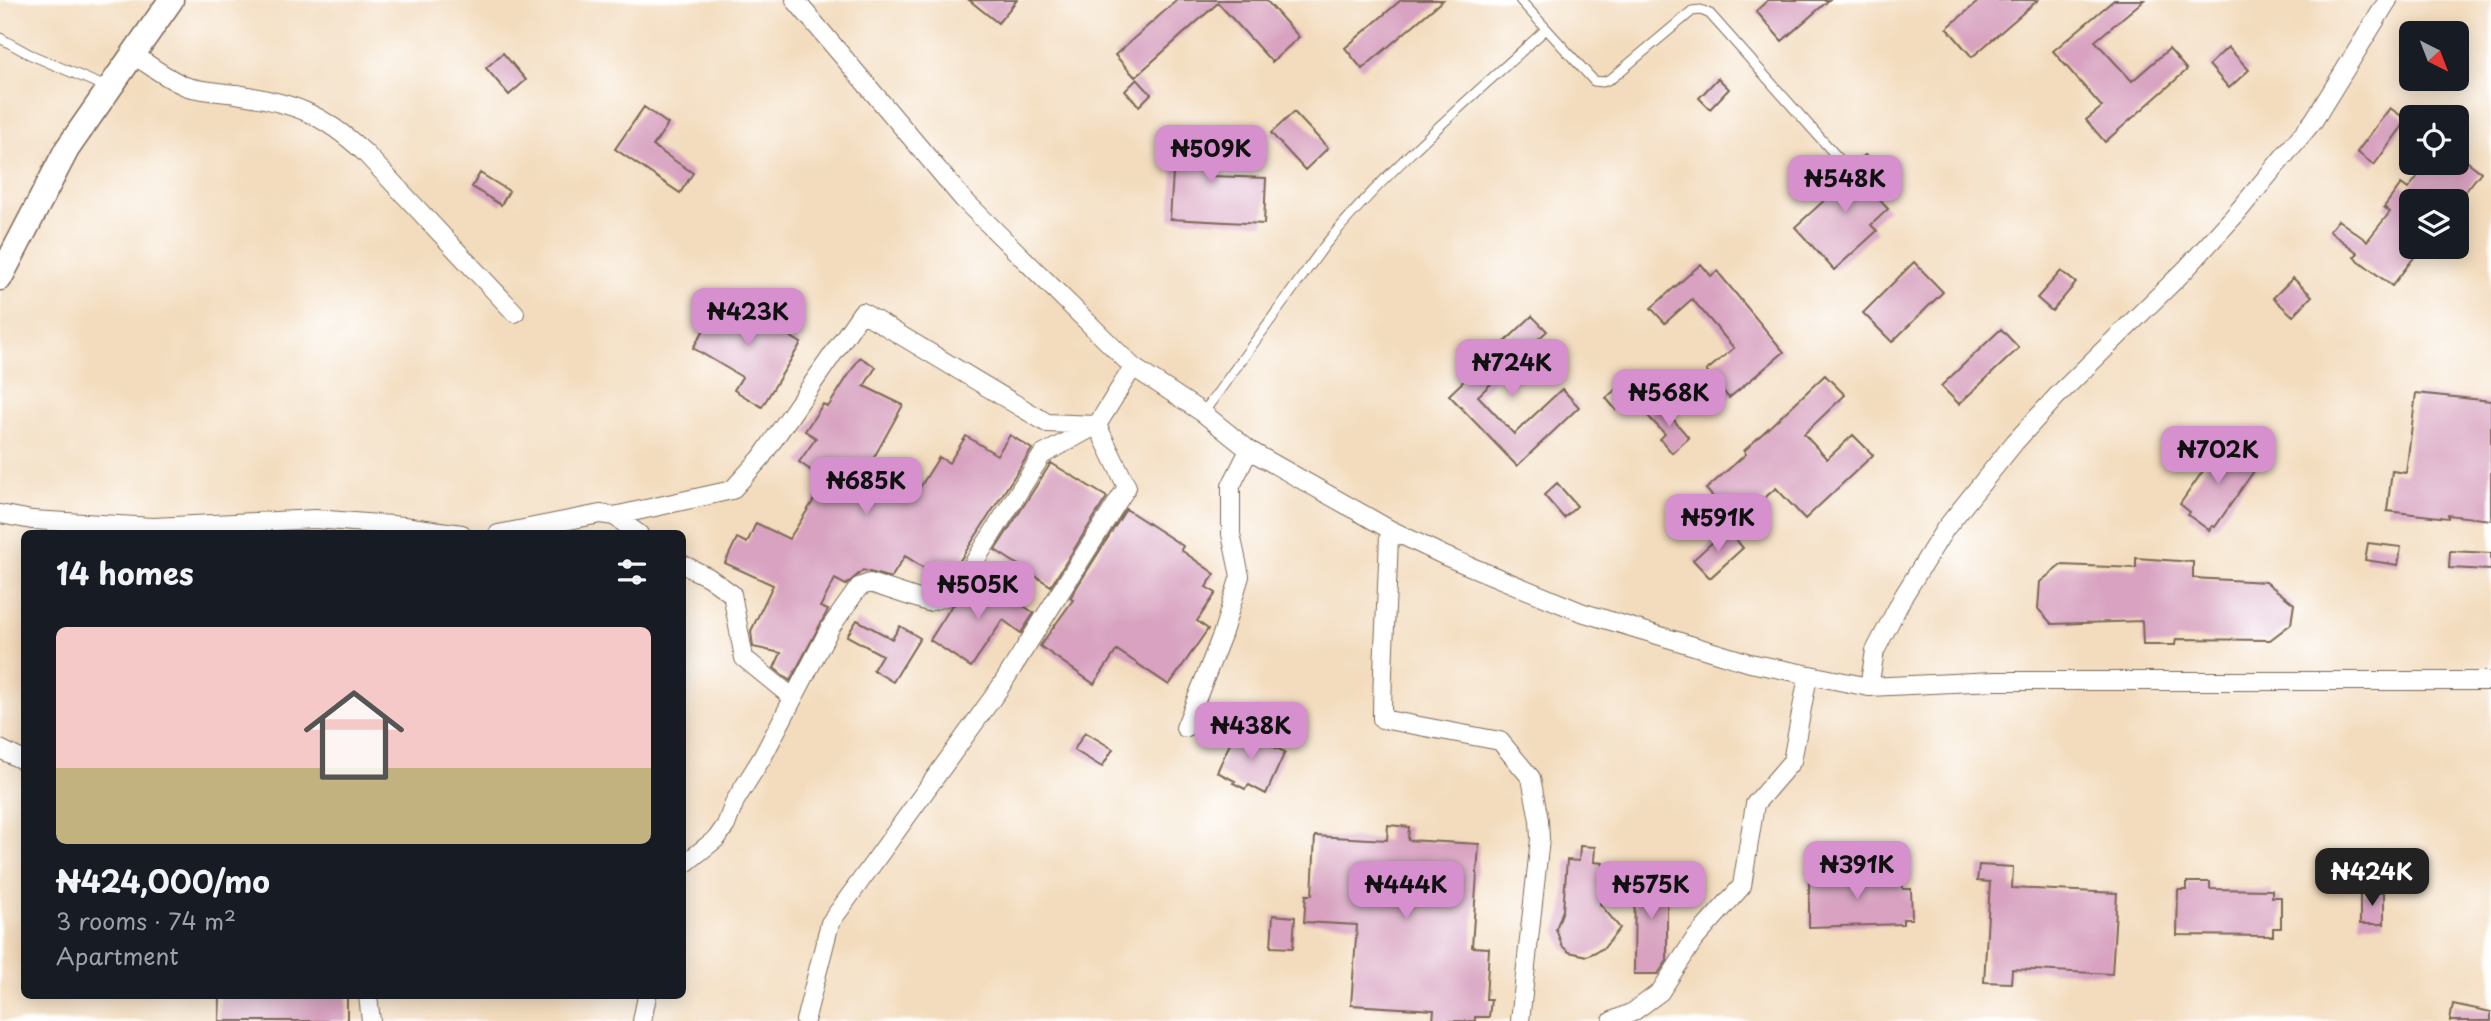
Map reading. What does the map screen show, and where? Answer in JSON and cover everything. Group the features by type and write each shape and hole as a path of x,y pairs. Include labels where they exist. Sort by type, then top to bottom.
{"main road":[{"path":"0,278 67,149 171,0"}],"street":[{"path":"795,0 963,199 1133,367 1203,413 1249,450 1389,528 1445,556 1581,612 1750,663 1868,687 1994,681 2491,681"},
{"path":"1868,687 1875,651 1904,595 1945,529 2015,442 2049,405 2185,270 2236,214 2314,120 2388,0"},
{"path":"132,54 170,79 188,87 264,99 304,110 341,130 515,313"},
{"path":"518,530 600,514 614,516 732,490 761,458 862,312 1046,423 1097,425"},
{"path":"686,863 717,838 726,825 735,801 830,628 859,587 870,583 928,601 949,596 961,583 1042,455 1097,425 1133,367"},
{"path":"805,1021 830,923 999,689 1127,488 1097,425"},
{"path":"1185,728 1222,635 1240,576 1231,534 1231,486 1249,450"},
{"path":"0,514 32,520 153,527 315,519 433,530"},
{"path":"614,516 633,530"},
{"path":"1389,528 1382,719 1500,741 1531,778 1540,839 1520,1021"},
{"path":"686,566 732,594 744,659 793,698"},
{"path":"1612,1021 1637,1016 1660,992 1694,940 1742,887 1755,804 1792,761 1808,676"},
{"path":"0,749 21,760"},
{"path":"368,999 371,1021"},
{"path":"642,1021 646,999"}],"lane":[{"path":"1520,0 1594,81 1603,82 1612,78 1692,11 1701,9 1710,14 1839,159"},
{"path":"1203,413 1346,219 1433,133 1545,30"},
{"path":"0,38 29,54 108,88"}],"building":[{"path":"969,0 1017,0 998,23"},
{"path":"1177,0 1266,0 1299,37 1272,62 1218,3 1135,77 1115,55"},
{"path":"1401,0 1443,0 1362,69 1345,48"},
{"path":"1768,0 1829,0 1782,41 1756,11"},
{"path":"1980,0 2038,0 1972,57 1947,28"},
{"path":"2114,0 2144,0 2095,41 2132,81 2169,49 2187,70 2105,142 2086,120 2102,107 2053,51"},
{"path":"2228,47 2249,70 2229,88 2209,65"},
{"path":"503,53 526,80 509,95 486,68"},
{"path":"1718,78 1729,89 1710,109 1699,98"},
{"path":"1137,79 1151,94 1139,106 1125,91"},
{"path":"644,107 668,124 653,146 693,173 680,193 615,149"},
{"path":"2390,108 2399,114 2399,131 2374,165 2357,152"},
{"path":"1294,112 1328,148 1305,170 1271,133"},
{"path":"1176,127 1215,129 1212,176 1266,178 1264,224 1170,219"},
{"path":"1865,155 1883,175 1869,188 1888,209 1871,225 1877,231 1834,270 1795,227 1838,188 1834,183"},
{"path":"2469,163 2481,172 2468,189 2408,189 2419,175 2469,175"},
{"path":"480,173 509,191 501,205 472,187"},
{"path":"2401,184 2408,189 2399,189 2399,259 2413,259 2392,286 2354,257 2358,253 2329,231 2338,220 2367,241 2390,212 2384,207"},
{"path":"1914,262 1943,292 1892,342 1863,313"},
{"path":"1701,264 1711,276 1717,271 1784,352 1729,398 1706,371 1734,348 1692,299 1665,323 1651,308"},
{"path":"2061,271 2076,283 2052,311 2037,298"},
{"path":"2293,278 2312,296 2293,316 2273,298"},
{"path":"724,297 755,315 759,307 785,322 780,330 801,343 762,407 734,390 742,377 693,348"},
{"path":"1532,316 1547,331 1478,396 1514,434 1562,389 1579,407 1517,466 1449,395"},
{"path":"2001,329 2019,348 1959,404 1941,386"},
{"path":"860,357 876,367 864,386 903,405 867,470 914,497 939,457 949,463 966,436 997,455 1010,435 1032,449 946,582 905,556 891,578 863,570 846,585 835,579 820,607 828,610 790,681 774,668 781,653 753,647 751,631 773,585 725,563 737,538 747,543 756,523 789,539 826,481 799,462 816,438 805,431 823,404 828,407"},
{"path":"1825,375 1845,395 1804,434 1827,459 1853,435 1873,455 1805,519 1776,488 1736,523 1706,489 1746,454 1744,451"},
{"path":"1630,377 1641,389 1616,410 1606,398"},
{"path":"2416,393 2491,401 2491,520 2387,511 2392,471 2406,473"},
{"path":"1661,405 1689,438 1672,453 1660,439 1665,434 1648,416"},
{"path":"2235,443 2250,453 2245,460 2256,468 2215,527 2212,526 2209,530 2188,515 2190,512 2180,504 2221,445 2230,451"},
{"path":"1051,463 1107,497 1051,586 995,550"},
{"path":"1557,483 1577,506 1564,518 1544,495"},
{"path":"1126,509 1183,546 1181,550 1215,574 1206,587 1216,593 1197,621 1208,629 1169,685 1117,650 1094,684 1040,646 1073,600 1070,598"},
{"path":"1727,529 1743,548 1710,578 1693,560"},
{"path":"2368,543 2401,547 2398,565 2365,560"},
{"path":"2450,551 2491,553 2491,570 2449,568"},
{"path":"2136,558 2193,562 2193,578 2266,582 2294,604 2291,624 2270,640 2176,639 2175,645 2143,645 2142,621 2052,624 2038,609 2040,582 2061,565 2136,568"},
{"path":"979,576 1034,613 1021,633 1003,620 971,667 930,640 951,607 970,591"},
{"path":"857,620 892,639 900,626 920,638 893,682 873,670 882,655 847,636"},
{"path":"1236,730 1285,752 1266,794 1249,785 1245,789 1217,772"},
{"path":"1085,732 1113,749 1102,767 1074,750"},
{"path":"1388,825 1409,827 1408,840 1479,844 1472,947 1489,948 1486,999 1491,999 1489,1017 1475,1017 1475,1021 1433,1021 1434,1010 1351,1005 1357,925 1304,922 1306,895 1312,895 1315,836 1387,840"},
{"path":"1580,846 1595,847 1594,862 1603,863 1600,904 1620,928 1604,948 1587,956 1569,952 1562,946 1556,929 1563,910 1567,860 1579,861"},
{"path":"1979,865 2013,867 2012,888 2117,893 2112,974 2012,969 2011,983 1984,982 1990,882 1977,881"},
{"path":"1635,870 1667,870 1667,961 1658,974 1634,974"},
{"path":"1819,870 1841,870 1841,879 1902,878 1903,889 1911,889 1912,919 1903,919 1903,924 1809,927 1809,876 1819,876"},
{"path":"2187,882 2210,882 2210,889 2272,890 2272,897 2281,897 2281,928 2273,928 2273,936 2177,935 2178,890 2187,890"},
{"path":"2360,893 2384,893 2384,924 2360,924"},
{"path":"1273,915 1295,917 1293,948 1271,947"},
{"path":"220,999 347,999 347,1021 219,1021"},
{"path":"2453,1004 2491,1012 2491,1021 2450,1021"}]}
